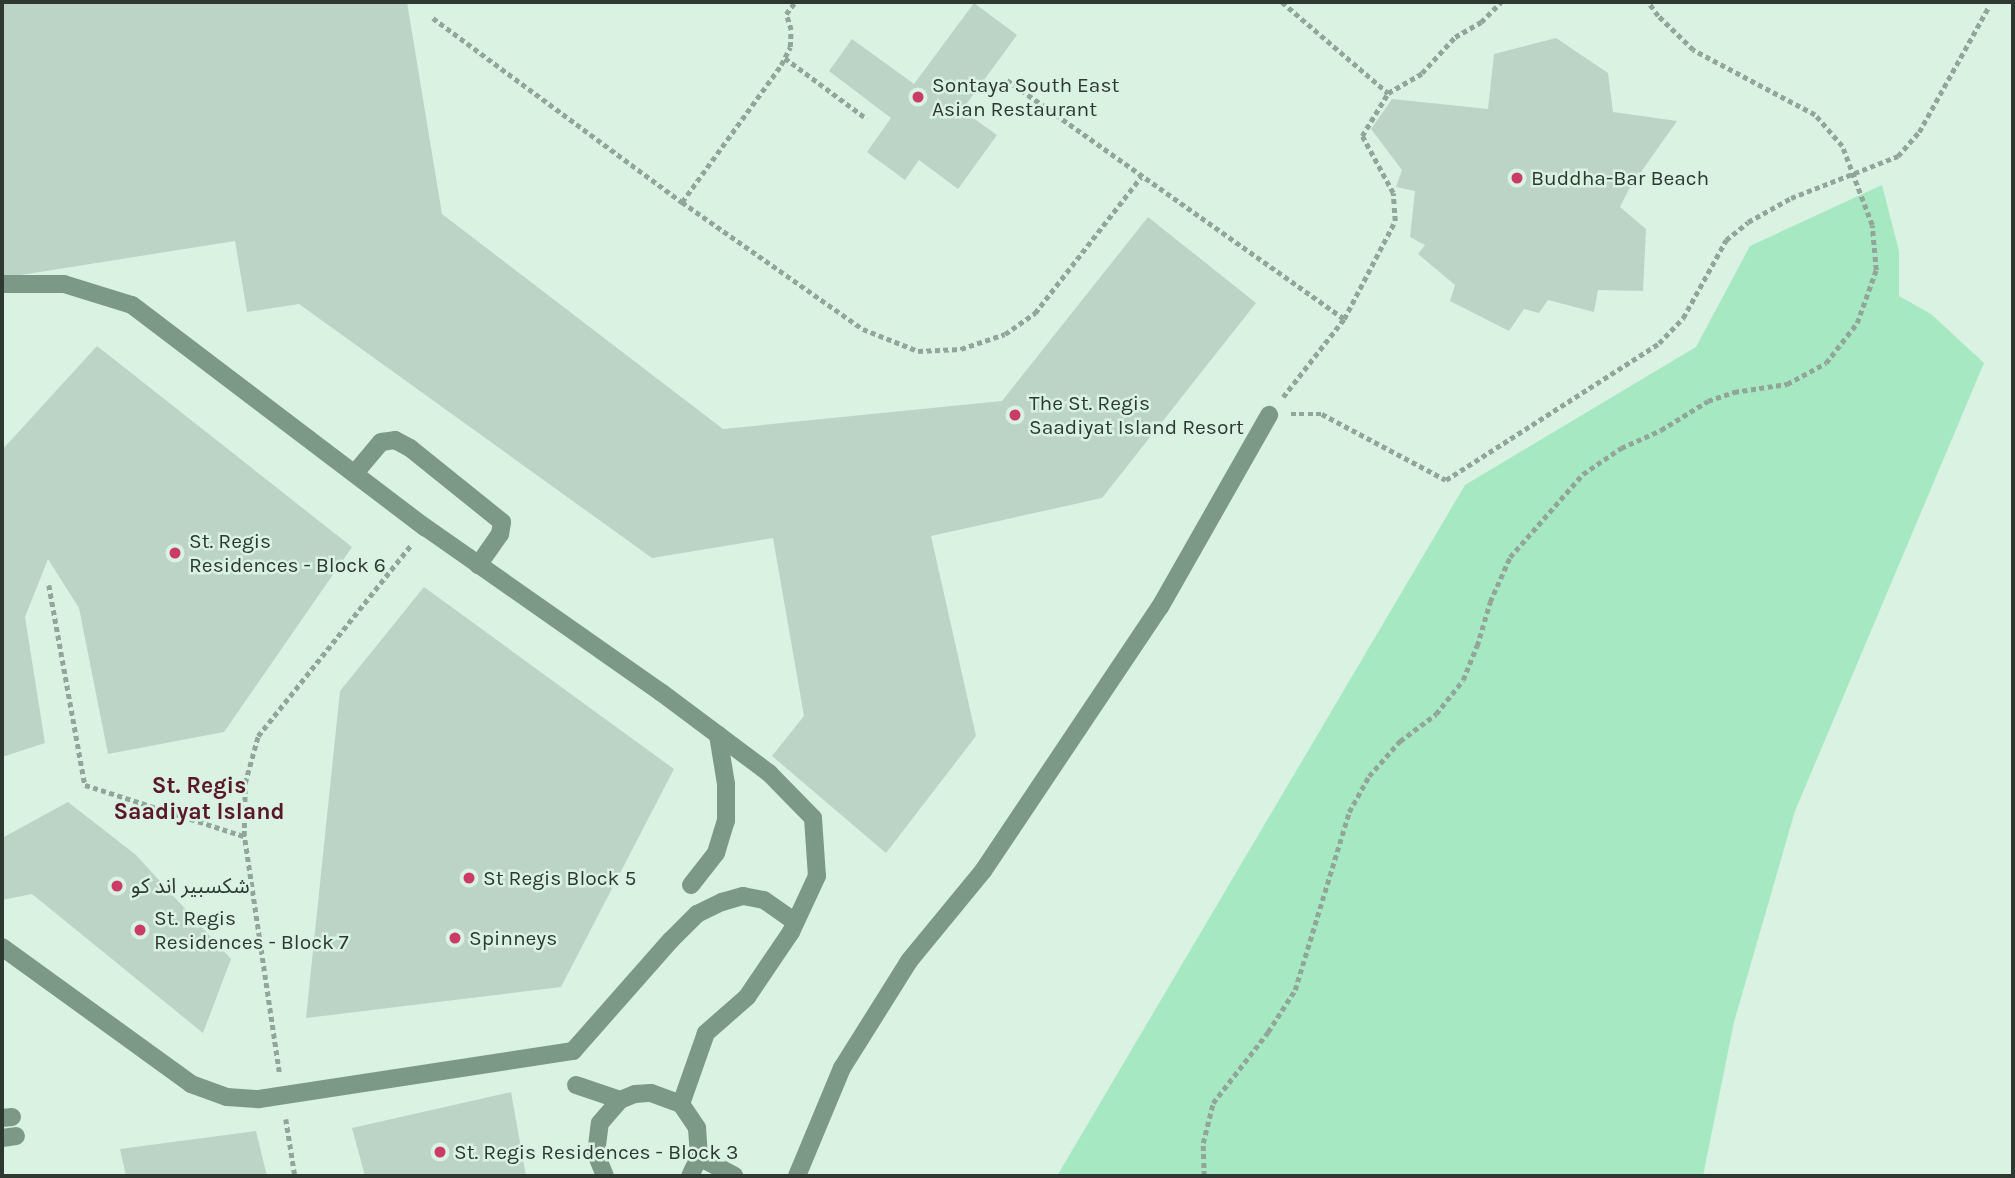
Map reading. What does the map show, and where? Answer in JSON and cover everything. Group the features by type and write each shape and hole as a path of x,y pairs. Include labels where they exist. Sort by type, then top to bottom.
{"street":[{"path":"2,284 64,284 132,305 425,527 769,774 813,818 817,876 795,922 747,997 706,1033 681,1104"},
{"path":"797,1176 842,1068 909,961 983,871 1160,607 1269,415"},
{"path":"355,473 381,442 395,440 410,448 502,522 500,534 478,565"},
{"path":"691,885 716,853 726,821 726,784 718,736"},
{"path":"2,947 191,1084 227,1097 259,1099 573,1051 697,914 722,902 743,897 764,900 795,922"},
{"path":"576,1085 620,1100 651,1093 681,1104 698,1128 699,1157 690,1176"},
{"path":"601,1174 596,1146 600,1123 620,1100"},
{"path":"699,1157 734,1176"}],"path":[{"path":"682,202 785,58 790,47 791,30 786,15 795,2"},
{"path":"1282,2 1388,93"},
{"path":"1269,415 1343,319 1395,221 1393,194 1363,136 1388,93 1422,73 1455,37 1481,22 1501,2"},
{"path":"1204,1176 1203,1143 1213,1103 1268,1032 1295,990 1349,812 1369,776 1400,741 1436,714 1463,680 1477,646 1490,602 1510,557 1583,474 1621,448 1661,430 1708,401 1734,392 1787,384 1826,363 1857,323 1876,270 1872,225 1842,146 1815,115 1693,50 1658,16 1648,2"},
{"path":"1269,415 1322,414 1446,480 1659,343 1683,318 1726,240 1748,222 1791,198 1898,156 1919,132 1989,6"},
{"path":"433,18 682,202 863,329 918,351 961,349 1005,334 1035,313 1141,177"},
{"path":"785,58 867,119"},
{"path":"1007,80 1343,319"},
{"path":"295,1176 244,836 245,783 258,736 425,527"},
{"path":"49,585 85,785 244,836"}],"green space":[{"path":"1882,185 1899,251 1899,296 1931,314 1984,363 1795,811 1734,1022 1703,1176 1057,1176 1465,485 1696,347 1750,246"}],"building":[{"name":"The St. Regis Saadiyat Island Resort","path":"2,2 407,2 442,214 723,429 1002,401 1148,217 1256,303 1102,498 931,536 976,736 886,853 772,756 804,716 773,538 652,558 299,304 247,312 235,241 2,278"},
{"name":"Sontaya South East Asian Restaurant","path":"974,3 1017,35 962,110 997,135 958,189 919,160 905,180 867,152 891,118 829,71 852,39 914,84"},
{"name":"Buddha-Bar Beach","path":"1556,38 1608,73 1613,112 1677,121 1629,189 1620,207 1646,229 1643,291 1598,290 1594,312 1548,300 1539,313 1524,309 1509,331 1450,301 1455,285 1418,254 1425,245 1410,237 1415,191 1396,187 1402,170 1371,129 1392,99 1488,109 1494,54"},
{"name":"St. Regis Residences - Block 6","path":"97,346 352,547 224,732 108,754 79,608 48,559 25,617 45,743 2,757 2,450"},
{"name":"St Regis Block 5","path":"424,587 674,769 561,987 306,1018 340,691"},
{"name":"St. Regis Residences - Block 7","path":"68,802 136,855 231,959 203,1033 32,894 2,900 2,838"},
{"name":"St. Regis Residences - Block 3","path":"511,1092 526,1176 365,1176 352,1128"},
{"path":"256,1131 267,1176 126,1176 120,1149"}],"place":[{"name":"Sontaya South East Asian Restaurant","path":"918,97"},
{"name":"Buddha-Bar Beach","path":"1517,178"},
{"name":"The St. Regis Saadiyat Island Resort","path":"1015,415"},
{"name":"St. Regis Residences - Block 6","path":"175,553"},
{"name":"St Regis Block 5","path":"469,878"},
{"name":"شكسبير اند كو","path":"117,886"},
{"name":"St. Regis Residences - Block 7","path":"140,930"},
{"name":"Spinneys","path":"455,938"},
{"name":"St. Regis Residences - Block 3","path":"440,1152"}],"district":[{"name":"St. Regis Saadiyat Island","path":"199,799"}]}
